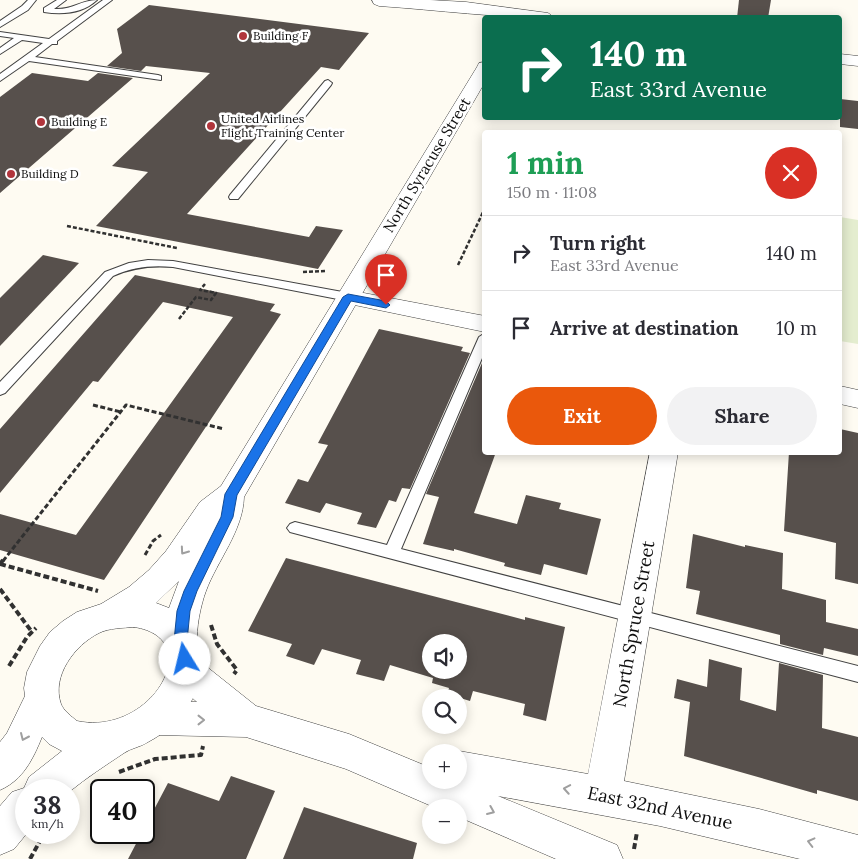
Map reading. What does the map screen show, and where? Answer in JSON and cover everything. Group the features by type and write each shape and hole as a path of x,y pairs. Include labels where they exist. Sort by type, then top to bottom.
{"street":[{"path":"375,0 432,4 513,15"},
{"path":"375,0 482,18"},
{"path":"842,59 858,61"},
{"name":"North Syracuse Street","path":"105,603 140,597 160,580 177,560 211,510 231,494 482,72"},
{"path":"348,297 482,323"},
{"path":"842,395 858,399"},
{"name":"North Spruce Street","path":"603,795 663,455"},
{"name":"North Syracuse Street","path":"183,655 184,611 190,591 227,517 231,494"},
{"path":"0,770 20,746 40,699 42,678 52,656 68,637 89,622 105,603 154,616 170,626 183,655 246,720"},
{"path":"56,779 68,769 111,758 135,732 156,718 172,700 182,680 183,655"},
{"path":"40,699 48,719 63,733 85,741 111,758"},
{"path":"156,718 246,720 349,752 596,858"},
{"path":"349,752 422,764"},
{"name":"East 32nd Avenue","path":"467,771 603,795 726,821 858,855"},
{"path":"0,836 15,819"}],"lane":[{"path":"0,25 25,8 32,0"},
{"path":"62,0 47,10 64,12 82,8"},
{"path":"0,78 28,58 76,16 82,8 94,0"},
{"path":"46,41 108,0"},
{"path":"0,34 60,43 116,0"},
{"path":"0,52 21,37"},
{"path":"28,58 158,78"},
{"path":"234,197 328,82"},
{"path":"0,390 109,274 126,265 150,262 348,297"},
{"path":"391,553 482,344"},
{"path":"295,528 858,674"}],"path":[{"path":"458,266 482,214"},
{"path":"179,319 196,297 211,300 216,293 200,290 215,272"},
{"path":"93,405 121,412"},
{"path":"105,603 0,564 126,405 224,429"},
{"path":"0,589 52,656"},
{"path":"210,615 212,634 219,652 237,670 232,677"},
{"path":"111,758 155,759 201,755 204,741"},
{"path":"30,859 39,844"}],"green space":[{"path":"842,217 858,220 858,344 842,341"}],"building":[{"path":"739,0 771,0 768,15 737,15"},
{"path":"149,5 369,33 339,70 321,67 187,214 309,237 316,226 343,230 318,269 96,226 148,172 112,166 210,73 146,66 141,71 107,66 122,53 117,29"},
{"name":"Building E","path":"32,73 88,81 98,73 133,78 0,193 0,97"},
{"path":"842,99 858,101 858,129 840,127"},
{"path":"43,255 79,263 0,346 0,298"},
{"path":"135,275 275,304 270,311 281,314 104,580 0,550 0,514 76,535 233,317 163,302 98,382 93,381 0,493 0,429"},
{"path":"379,329 463,347 461,351 470,353 410,489 402,488 396,502 389,500 376,528 357,524 362,513 326,503 320,513 285,503 298,479 308,482 328,445 318,443"},
{"path":"482,363 482,455 495,455 474,513 517,524 526,495 561,503 559,509 601,519 587,575 544,564 541,575 504,566 505,563 454,549 454,551 423,544 439,497 426,494"},
{"path":"842,429 858,433 858,584 835,579 836,543 784,531 789,455 842,455"},
{"path":"693,534 745,547 745,545 783,553 782,589 826,600 826,622 858,629 858,656 824,648 823,655 780,644 780,635 696,614 700,591 686,588"},
{"path":"286,558 525,620 525,617 565,627 546,721 523,715 525,704 473,691 470,701 467,700 467,689 449,689 432,683 433,679 467,679 467,634 422,634 422,675 390,665 384,681 356,674 361,660 322,649 314,665 286,656 292,644 248,631"},
{"path":"709,659 742,668 740,700 776,711 779,663 823,675 822,728 858,737 858,801 817,790 817,794 684,756 690,702 674,698 677,679 707,687"},
{"path":"231,776 275,791 246,859 128,859 136,844 155,844 155,808 168,783 219,801"},
{"path":"304,807 417,843 413,859 283,859"}],"place":[{"name":"Building F","path":"243,36"},
{"name":"Building E","path":"41,122"},
{"name":"United Airlines Flight Training Center","path":"211,126"},
{"name":"Building D","path":"11,174"}],"route":[{"path":"185,659 180,641 184,611 190,591 227,517 231,494 348,297 386,305"}]}
